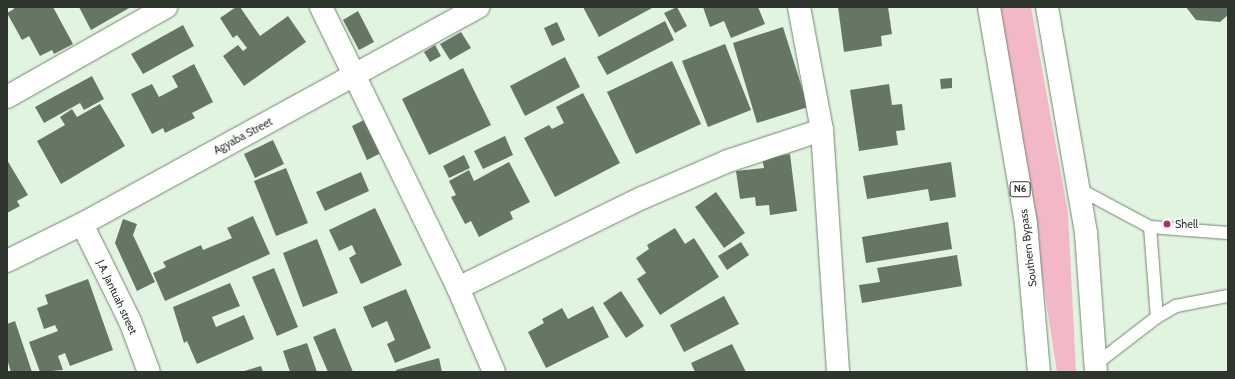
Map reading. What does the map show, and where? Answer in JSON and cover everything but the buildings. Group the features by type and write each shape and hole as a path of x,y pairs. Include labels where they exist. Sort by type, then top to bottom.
{"main road":[{"path":"7,97 166,7"},
{"path":"321,7 353,77 458,288 494,372"},
{"name":"Agyaba Street","path":"7,261 82,224 353,77 478,7"},
{"path":"799,7 822,130 838,372"},
{"name":"Southern Bypass","path":"989,7 1026,224 1039,372"},
{"path":"1047,7 1086,233 1096,368"},
{"path":"458,288 649,195 728,161 822,130"},
{"name":"J.A. Jantuah street","path":"82,224 130,321 149,372"}],"lane":[{"path":"1079,189 1150,226 1228,233"},
{"path":"1150,226 1156,317"},
{"path":"1096,368 1156,317 1176,306 1228,296"}],"shaded area":[{"path":"997,7 1031,7 1068,213 1076,372 1057,372 1008,57"}],"place":[{"name":"Shell","path":"1167,224"}]}
